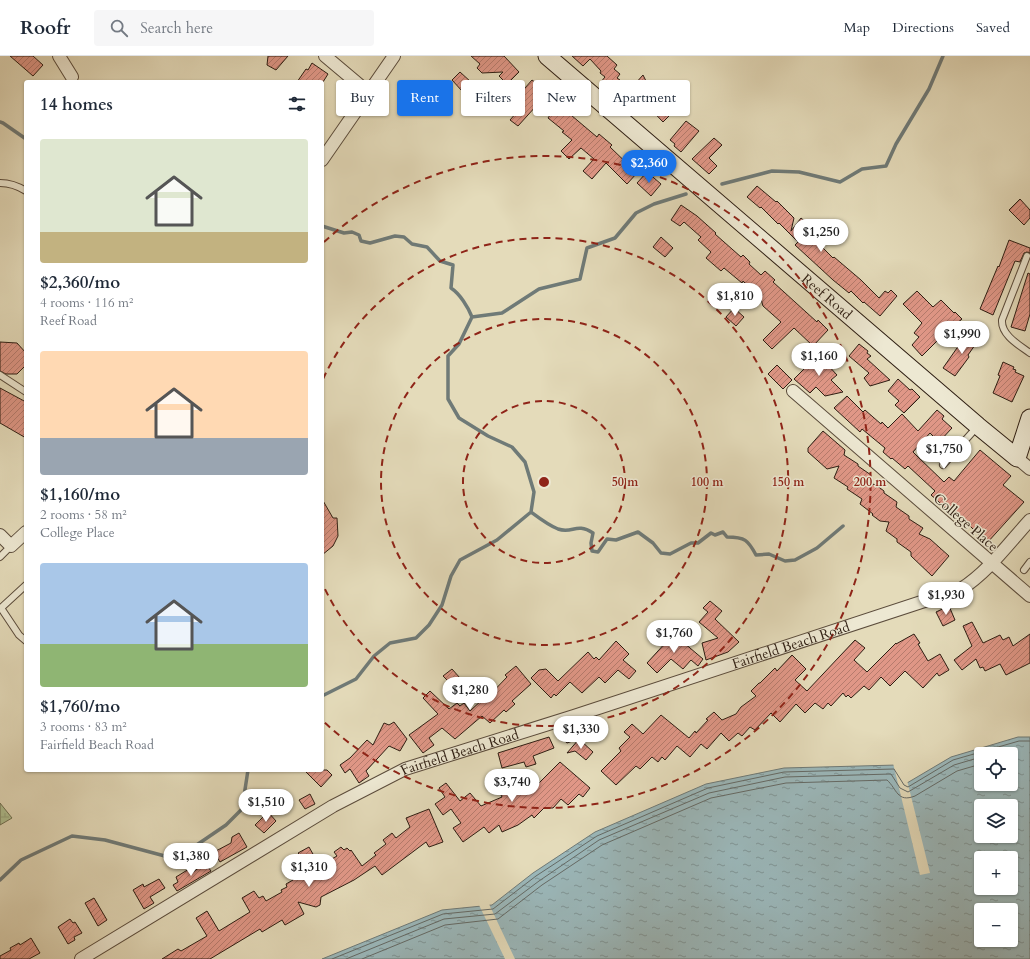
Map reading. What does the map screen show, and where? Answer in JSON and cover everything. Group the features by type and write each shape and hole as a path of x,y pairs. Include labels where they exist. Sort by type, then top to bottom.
{"street":[{"path":"59,56 72,77"},
{"path":"325,56 354,80"},
{"path":"378,80 394,56"},
{"name":"Reef Road","path":"547,56 1017,458"},
{"path":"324,157 353,116"},
{"name":"College Place","path":"793,391 1030,596"},
{"path":"1030,418 1017,458 1030,469"},
{"name":"Fairfield Beach Road","path":"81,959 333,806 405,768 581,714 961,589 971,583 991,563 1030,520"},
{"path":"0,535 11,546 24,534"}],"lane":[{"path":"0,183 8,183 24,190"},
{"path":"1027,256 1001,326 1007,335 1030,353"},
{"path":"0,375 24,391"},
{"path":"943,465 978,426"},
{"path":"0,557 11,546"},
{"path":"1024,570 1030,562"},
{"path":"24,587 1,608 24,640"}],"green space":[{"path":"0,803 12,818 0,825"}],"water":[{"path":"1018,737 1030,737 1030,959 322,959 442,910 492,905 533,873 595,832 706,784 784,768 897,765 907,783 951,757 974,750 974,791 1018,791 1018,747 984,747"}],"pier":[{"path":"893,763 899,764 907,780 930,873 920,875"},
{"path":"489,904 515,959 505,959 479,905"}],"building":[{"path":"10,56 33,56 43,65 33,76"},
{"path":"268,56 288,56 276,70 267,65"},
{"path":"471,56 504,56 519,72 511,80 503,80 499,76 503,72 482,73 477,68 480,64"},
{"path":"572,56 607,56 617,65 614,69 620,74 617,78 620,80 602,80 605,77 600,73 601,71 590,59 583,66"},
{"path":"312,63 328,74 324,80 298,80 306,69 308,70"},
{"path":"460,72 469,80 461,80 461,90 452,80"},
{"path":"643,75 646,80 639,80"},
{"path":"532,80 533,81 533,109 518,126 510,120 514,116 525,116 525,88"},
{"path":"549,116 572,116 597,137 599,134 612,145 610,147 637,173 627,184 606,163 592,179 583,171 594,159 581,148 569,159 561,151 572,140 562,132 564,131 548,118"},
{"path":"657,116 669,116 663,122"},
{"path":"686,121 699,131 681,152 670,140"},
{"path":"714,138 722,145 709,158 717,166 709,174 692,159"},
{"path":"647,172 661,184 651,196 637,183"},
{"path":"757,186 776,202 777,201 794,218 791,231 801,218 820,234 815,240 833,258 834,257 861,280 879,298 885,291 888,293 891,290 897,296 880,316 864,302 863,303 851,291 849,293 833,280 795,245 798,242 779,223 778,224 761,207 760,208 747,197"},
{"path":"1020,199 1030,210 1030,218 1024,225 1009,210"},
{"path":"681,205 697,216 741,257 743,255 750,262 749,264 761,275 765,271 775,280 773,282 817,322 818,320 828,330 813,346 794,328 772,349 763,340 781,322 763,306 760,296 754,298 754,292 743,281 742,283 724,268 721,271 706,258 711,252 698,240 701,237 684,222 680,226 671,220"},
{"path":"661,237 673,248 665,257 653,247"},
{"path":"1009,240 1030,248 1030,253 1024,253 1020,262 1015,261 993,315 980,309 998,266 999,267"},
{"path":"1028,273 1030,274 1030,314 1025,331 1011,327"},
{"path":"917,291 933,307 941,300 962,319 955,325 954,324 922,356 912,345 919,337 914,333 922,323 903,304"},
{"path":"734,308 744,317 736,326 726,317"},
{"path":"975,333 980,336 982,335 981,337 983,338 978,346 975,345 968,355 969,357 955,376 943,368 957,348 970,341"},
{"path":"0,342 17,343 24,351 24,367 17,374 6,374 0,371"},
{"path":"859,344 868,351 867,353 871,356 867,359 890,380 870,386 864,378 869,373 849,356"},
{"path":"820,353 828,360 826,363 837,375 831,380 843,392 825,396 816,387 810,393 794,379"},
{"path":"1003,362 1014,367 1013,369 1016,370 1015,372 1024,376 1012,402 993,393 1000,376 998,375"},
{"path":"777,365 792,380 783,389 768,374"},
{"path":"898,379 920,397 904,413 895,405 899,401 888,391"},
{"path":"0,388 24,401 24,437 0,423"},
{"path":"847,396 863,412 865,410 888,428 902,414 918,431 937,410 944,416 942,419 952,428 939,442 930,433 913,452 944,482 949,477 954,481 980,450 1011,476 1003,485 1024,502 987,543 953,509 950,513 931,495 935,491 908,466 905,469 892,458 891,459 883,452 885,448 862,429 860,432 834,408"},
{"path":"823,431 845,450 844,455 871,475 866,482 876,485 897,502 896,507 909,516 909,519 923,528 919,534 930,539 949,556 932,576 911,556 911,552 897,542 897,539 886,531 889,522 880,521 872,515 873,514 860,504 862,499 834,478 839,466 827,469 808,452 808,448"},
{"path":"324,502 333,518 337,518 338,536 333,546 324,553"},
{"path":"710,601 722,611 715,619 739,642 728,652 706,660 702,643 718,638 699,622 708,612 703,608"},
{"path":"949,606 955,620 943,626 936,612"},
{"path":"972,622 983,643 1000,635 1003,640 1009,637 1013,646 1030,634 1030,663 1006,675 1000,664 985,671 983,667 980,668 976,659 962,670 954,660 972,646 963,626"},
{"path":"670,631 703,659 698,666 691,660 683,669 671,659 657,673 647,663 668,640 665,637"},
{"path":"914,634 928,661 940,654 949,670 939,676 937,673 923,688 905,671 890,686 881,677 869,690 864,686 851,698 848,695 846,697 843,693 831,706 828,703 823,709 815,703 805,713 796,704 780,722 771,713 755,730 750,727 742,736 738,733 729,741 721,733 707,749 701,744 690,757 677,746 665,760 662,757 658,762 652,757 640,769 636,766 616,785 601,771 621,751 619,748 630,737 624,732 632,724 643,734 661,715 689,738 695,731 696,733 708,720 706,719 714,712 722,720 736,714 741,707 756,696 751,691 775,668 777,671 792,655 806,669 795,680 807,691 855,640 865,648 854,660 867,672 896,643"},
{"path":"616,641 629,654 623,660 636,671 629,679 618,670 605,683 599,677 582,693 570,682 556,696 554,694 551,698 531,678 539,670 546,669 558,681 588,652 594,659 596,657 599,660"},
{"path":"516,666 531,684 512,701 515,704 506,712 504,710 490,723 482,716 455,739 442,728 429,738 434,745 423,753 409,735 438,714 423,698 430,691 449,709 457,703 460,706 464,703 470,711 484,698 485,700 507,677 505,675"},
{"path":"452,669 460,678 452,685 443,676"},
{"path":"394,722 407,739 400,751 389,746 366,771 369,776 359,783 350,769 345,773 340,765 350,758 367,740 373,745 384,723 389,725"},
{"path":"572,725 578,739 567,743 554,731"},
{"path":"549,737 554,748 533,756 536,764 526,767 524,762 502,768 498,753"},
{"path":"579,739 593,752 586,760 575,751 567,753"},
{"path":"560,762 590,788 583,797 579,794 568,805 561,799 553,808 544,808 534,818 532,815 518,825 502,832 499,825 489,833 484,827 463,842 453,828 461,823 451,809 443,815 435,804 445,797 439,788 446,783 460,801 470,793 481,806 502,797 500,793 507,789 510,793 516,787 520,787 527,795"},
{"path":"324,770 327,770 332,775 321,787 306,772 324,772"},
{"path":"277,790 287,799 273,814 263,806"},
{"path":"310,794 315,804 305,809 299,800"},
{"path":"429,809 443,842 429,847 426,842 382,875 375,866 354,880 321,897 320,905 316,907 298,902 304,914 285,925 282,920 262,932 260,929 210,959 162,959 178,949 181,951 207,936 196,918 207,911 219,931 250,912 242,898 254,891 259,898 263,896 266,901 282,892 281,890 287,887 286,884 293,880 284,863 299,854 298,853 309,847 318,863 321,862 323,864 337,856 334,852 341,847 344,850 347,848 350,851 351,850 362,866 376,855 374,853 386,844 383,840 392,833 396,838 410,827 406,818"},
{"path":"268,812 276,821 264,833 255,825"},
{"path":"239,833 247,847 220,862 214,852 231,843 232,837"},
{"path":"205,863 211,871 177,891 173,885 178,882 176,877 189,869 192,873"},
{"path":"159,879 165,888 150,897 154,903 144,909 133,890 143,884 144,887"},
{"path":"94,898 107,920 98,926 85,903"},
{"path":"70,919 73,923 75,922 82,933 74,937 75,940 68,944 58,927"},
{"path":"31,938 40,953 29,959 0,959 0,956 11,950 10,948 19,943 20,945"}],"waterway":[{"path":"722,184 772,171 799,172 840,182 862,169 886,166 896,144 929,89 943,56"},
{"path":"0,122 24,138"},
{"path":"324,695 356,679 374,656 390,643 416,638 429,625 442,605 451,576 460,560 497,540 531,512 534,492 525,462 512,447 488,436 459,418 448,399 448,356 459,344 472,317 502,313 539,289 580,279 587,248 615,238 636,213 654,204 686,194"},
{"path":"324,227 344,233 352,232 359,235 361,241 370,243 395,236 404,237 412,244 427,247 440,261 453,265 451,288 458,294 472,317"},
{"path":"531,512 558,529 567,530 582,528 593,533 591,543 592,551 598,552 607,539 616,540 638,532 653,543 661,553 670,554 691,543 698,543 711,533 715,535 723,532 727,537 745,540 751,546 756,555 769,554 785,561 795,560 817,548 843,526"},
{"path":"0,880 21,860 72,836 105,840 176,859 226,825 242,809 248,772"}]}
